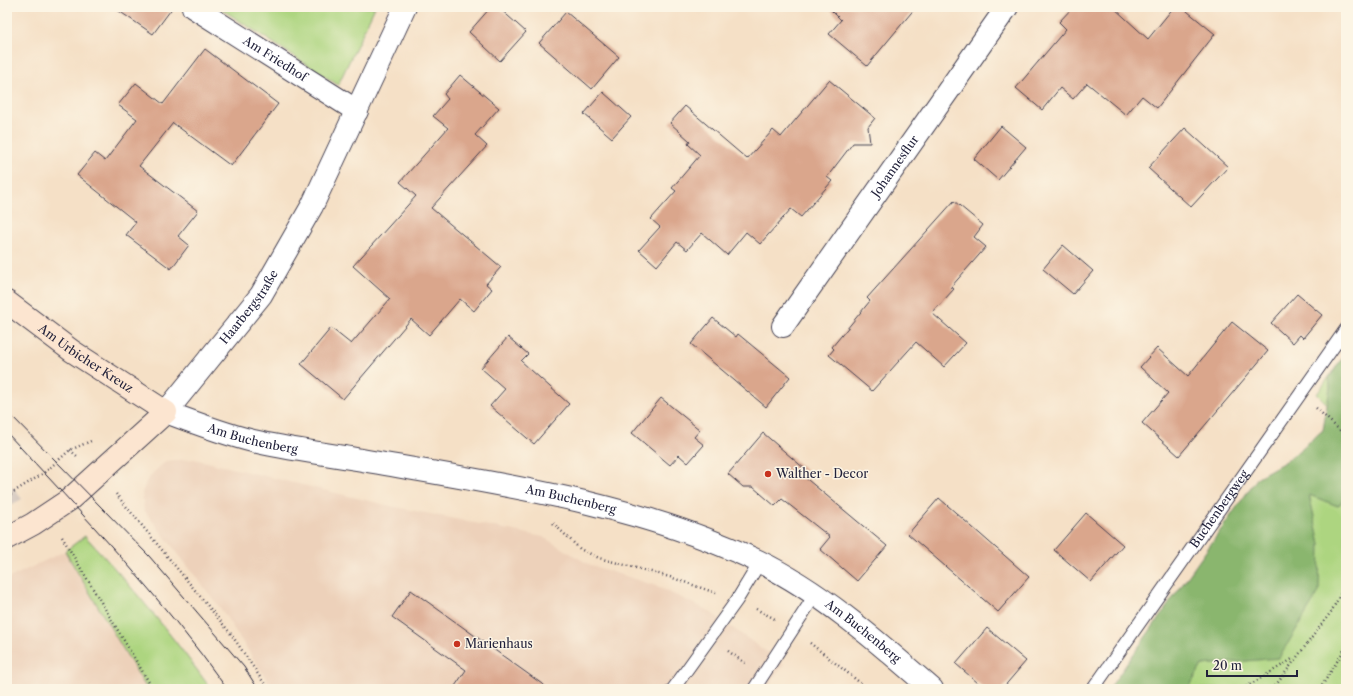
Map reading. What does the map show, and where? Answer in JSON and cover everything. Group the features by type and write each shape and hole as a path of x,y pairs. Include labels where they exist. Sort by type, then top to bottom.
{"main road":[{"name":"Am Urbicher Kreuz","path":"7,302 72,351 166,412"},
{"name":"Haarbergstraße","path":"7,538 69,500 166,412"}],"street":[{"name":"Am Friedhof","path":"193,7 357,111"},
{"name":"Haarbergstraße","path":"166,412 260,295 312,206 405,7"},
{"name":"Johannesflur","path":"783,326 1007,7"},
{"name":"Am Buchenberg","path":"166,412 254,441 558,495 628,512 714,542 760,562 815,595 887,650 932,689"}],"lane":[{"name":"Buchenbergweg","path":"1093,689 1346,330"},
{"path":"673,689 737,600 760,562"},
{"path":"754,689 815,595"}],"path":[{"path":"1301,394 1346,436"},
{"path":"115,492 231,634 268,689"},
{"path":"548,518 580,549 599,558 670,577 737,600 770,616 793,631 868,689"},
{"path":"62,536 153,689"},
{"path":"1273,689 1331,612 1346,584"},
{"path":"1320,689 1346,648"},
{"path":"1243,689 1296,657"}],"shaded area":[{"path":"194,459 386,505 543,537 588,564 656,586 707,610 784,664 767,689 273,689 221,609 144,510 142,493 146,482 153,473 166,461"},
{"path":"7,481 22,499 7,507"},
{"path":"65,551 147,689 7,689 7,579"}],"green space":[{"path":"218,7 375,7 338,85"},
{"path":"1346,353 1346,422 1317,394"},
{"path":"1346,353 1346,496 1338,506 1309,495 1320,544 1319,592 1279,658 1202,665 1188,689 1109,689 1258,477 1288,460 1323,430 1330,387 1329,378"},
{"path":"1309,494 1338,506 1346,496 1346,689 1188,689 1202,665 1279,657 1320,544"},
{"path":"85,536 151,611 211,689 147,689 65,551"}],"building":[{"path":"113,7 173,7 153,34"},
{"path":"491,7 498,7 526,32 500,61 469,32"},
{"path":"828,7 916,7 867,66 829,34 841,20"},
{"path":"1073,7 1113,7 1148,39 1174,7 1182,7 1215,34 1157,108 1142,96 1126,115 1087,83 1073,99 1060,88 1042,110 1016,88 1066,29 1059,22"},
{"path":"566,12 619,57 592,89 539,43"},
{"path":"205,49 278,104 231,166 173,123 139,166 198,211 178,236 189,245 171,269 126,235 136,222 77,175 95,153 105,161 137,119 118,105 136,83 163,104"},
{"path":"460,75 499,108 475,135 487,146 431,208 501,267 486,284 492,289 474,311 460,299 429,335 411,319 343,399 301,364 331,328 351,344 390,299 353,266 416,196 400,182 448,128 433,116 448,99 444,94"},
{"path":"829,80 875,118 868,127 870,143 853,143 827,177 832,181 801,217 791,209 760,244 746,232 727,255 702,233 687,250 677,242 657,266 639,250 660,227 651,219 676,191 672,188 700,155 688,144 690,141 670,123 685,106 747,159 773,130 781,137"},
{"path":"603,92 631,117 612,138 584,114"},
{"path":"1001,126 1026,147 998,180 974,159"},
{"path":"1185,128 1228,167 1191,207 1148,168"},
{"path":"954,201 983,225 974,237 986,247 951,287 954,289 932,313 966,343 944,367 916,342 872,391 829,355 834,349 832,347 870,301 867,298"},
{"path":"1063,245 1093,271 1073,294 1043,269"},
{"path":"1297,294 1322,315 1303,338 1300,335 1293,343 1271,323"},
{"path":"713,318 736,337 738,334 790,377 766,407 691,344"},
{"path":"1232,322 1268,351 1179,456 1142,423 1168,393 1140,367 1157,348 1188,376"},
{"path":"508,337 528,354 521,361 569,404 534,444 490,406 505,389 481,368"},
{"path":"661,398 700,430 694,437 704,445 688,463 679,455 670,465 632,433"},
{"path":"763,433 806,470 802,475 887,546 857,581 820,549 830,537 782,499 775,506 753,487 743,487 728,474"},
{"path":"939,498 1029,577 998,612 908,534"},
{"path":"1086,513 1123,545 1091,582 1054,550"},
{"name":"Marienhaus","path":"411,590 549,689 453,689 466,670 392,617"},
{"path":"987,628 1026,661 1002,689 985,689 956,664"}],"tram line":[{"path":"7,411 149,556 244,667 258,689"},
{"path":"7,433 149,589 176,621 227,689"}],"place":[{"name":"Walther - Decor","path":"768,474"},
{"name":"Marienhaus","path":"457,644"}]}
